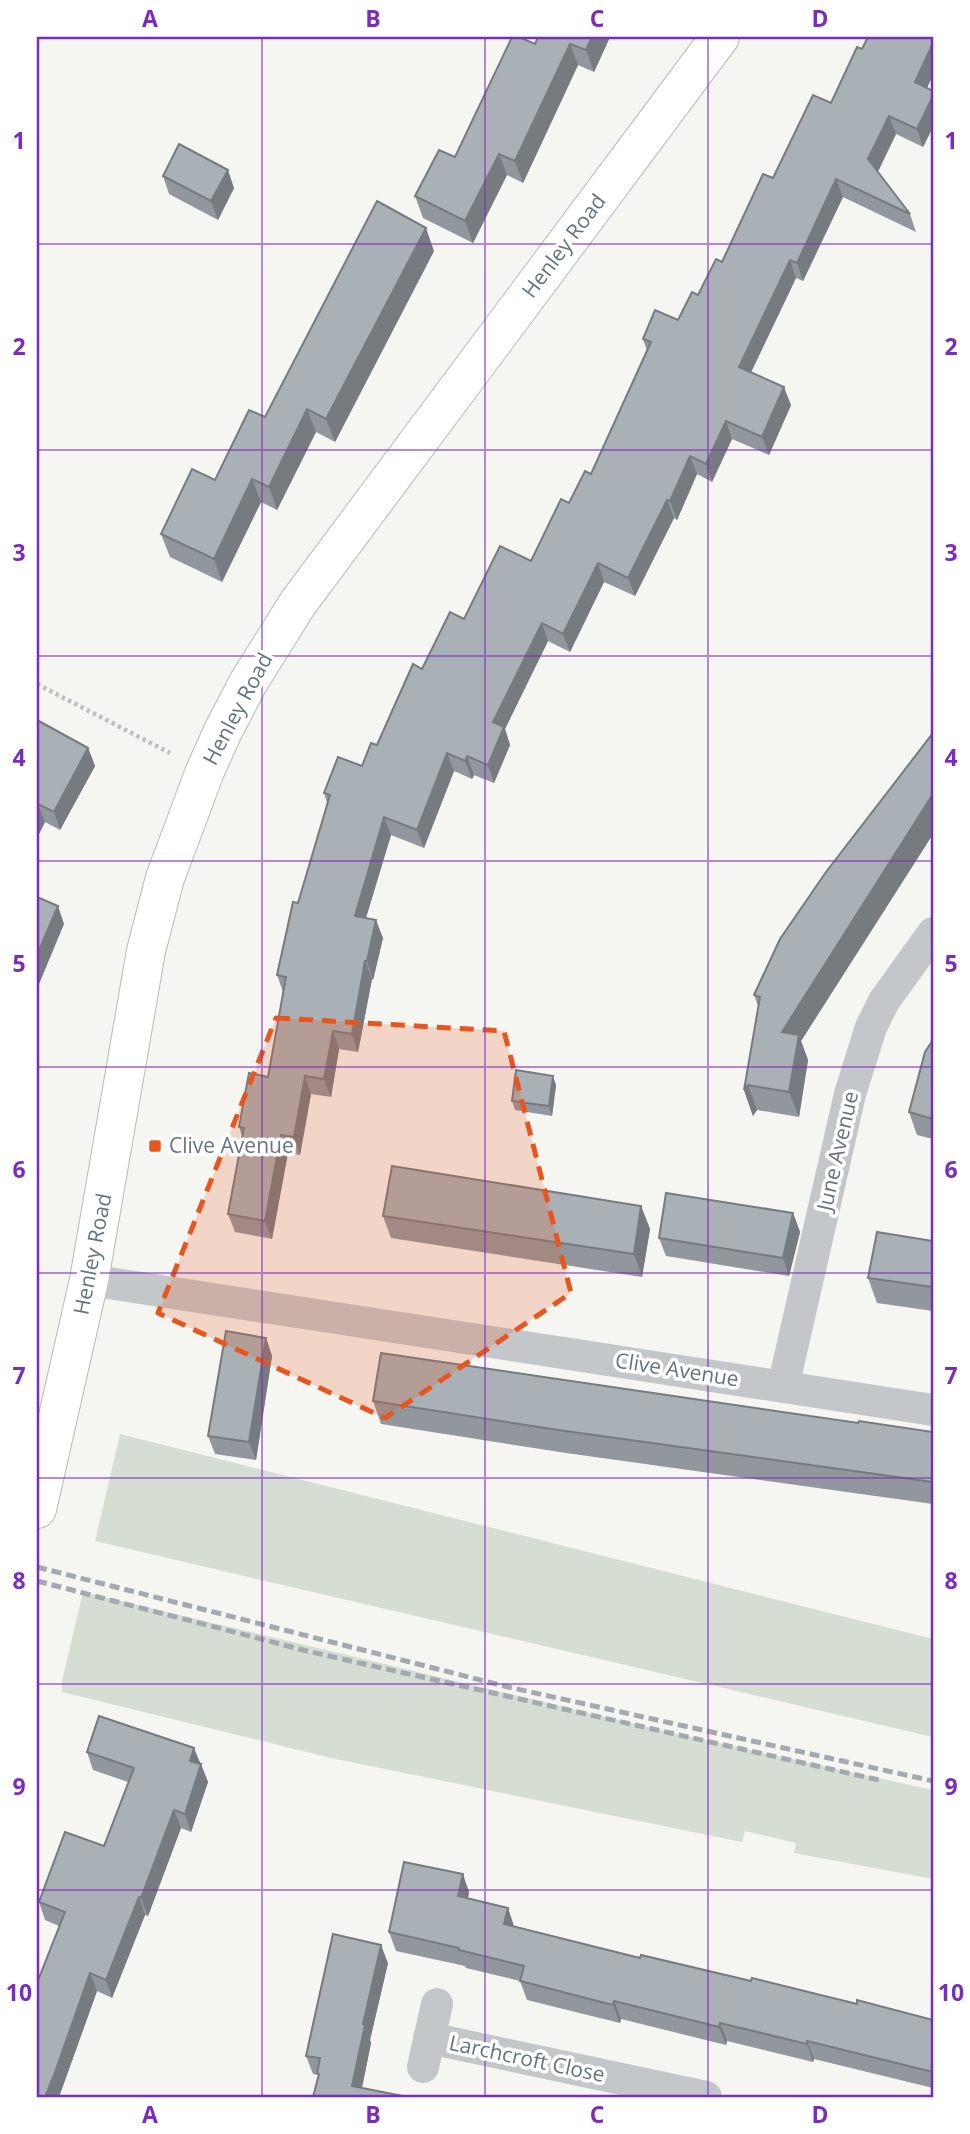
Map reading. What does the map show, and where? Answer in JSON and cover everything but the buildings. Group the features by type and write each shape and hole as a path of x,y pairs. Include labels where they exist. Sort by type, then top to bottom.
{"street":[{"name":"Henley Road","path":"37,1509 89,1280 146,951 165,878 205,771 248,683 299,603 720,37"},
{"name":"June Avenue","path":"783,1387 850,1094 871,1027 884,1002 933,933"},
{"name":"Clive Avenue","path":"89,1280 933,1410"},
{"name":"Larchcroft Close","path":"437,2004 426,2052 706,2097"}],"path":[{"path":"37,684 205,771"}],"highlighted area":[{"path":"276,1018 504,1031 571,1293 385,1418 158,1313"}],"shaded area":[{"path":"120,1434 933,1639 933,1737 95,1541"},
{"path":"83,1592 669,1732 933,1790 933,1879 794,1853 796,1843 745,1831 742,1842 331,1758 62,1692 62,1681"}],"railway":[{"path":"37,1567 508,1687 933,1781"},
{"path":"37,1581 311,1652 879,1780"}],"place":[{"name":"Clive Avenue","path":"155,1146"}]}
